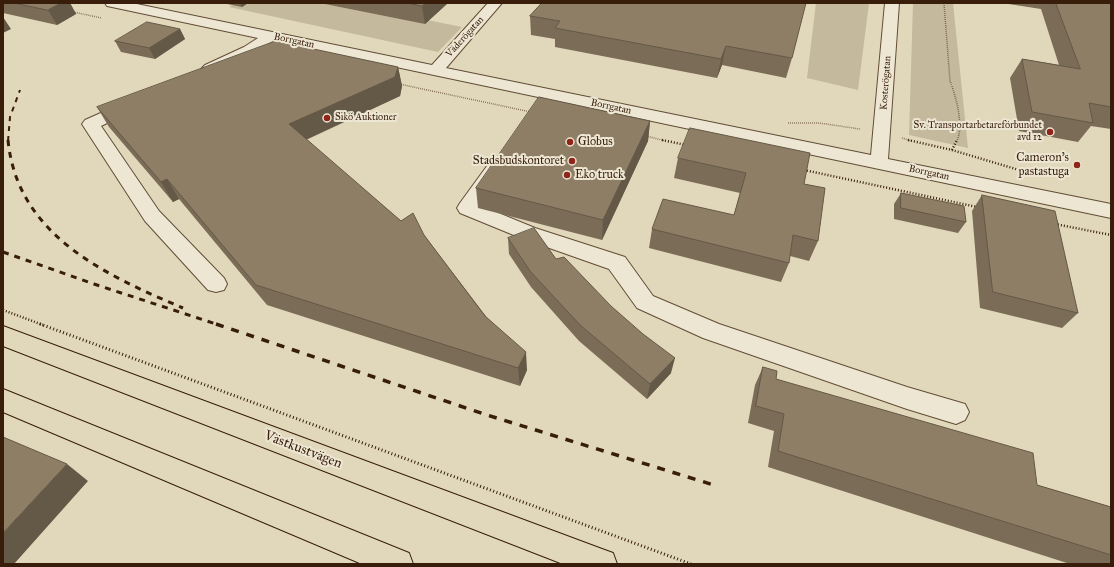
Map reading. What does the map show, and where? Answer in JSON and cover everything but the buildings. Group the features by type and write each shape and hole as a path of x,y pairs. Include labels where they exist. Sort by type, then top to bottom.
{"main road":[{"name":"Västkustvägen","path":"3,336 602,564"},
{"path":"3,400 398,564"}],"street":[{"name":"Borrgatan","path":"112,3 132,5 435,71 1111,211"},
{"name":"Väderögatan","path":"435,71 495,3"},
{"name":"Kosterögatan","path":"879,162 892,3"},
{"path":"198,73 249,50 271,36"},
{"path":"534,113 548,94"},
{"path":"148,97 91,124 152,216 216,284"},
{"path":"507,151 467,208 528,233 617,264 645,302 711,330 907,398 956,412"}],"path":[{"path":"944,3 950,81 957,98 960,127 959,136 952,150 1023,171"},
{"path":"69,11 108,19"},
{"path":"392,82 534,113"},
{"path":"643,136 690,146"},
{"path":"799,169 978,207"},
{"path":"1049,222 1111,236"},
{"path":"3,310 691,564"}],"shaded area":[{"path":"235,3 343,3 462,27 438,52 229,7"},
{"path":"816,3 869,3 858,90 807,78"},
{"path":"913,3 953,3 968,148 909,135"}],"railway":[{"path":"8,140 10,117 20,90"},
{"path":"8,140 15,173 28,202 47,226 70,247 96,265 124,281 183,308"},
{"path":"3,252 218,325"},
{"path":"218,325 487,415 717,486"}],"place":[{"name":"Sikö Auktioner","path":"327,118"},
{"name":"Sv. Transportarbetareförbundet avd 12","path":"1050,132"},
{"name":"Globus","path":"570,142"},
{"name":"Stadsbudskontoret","path":"572,161"},
{"name":"Cameron's pastastuga","path":"1077,165"},
{"name":"Eko truck","path":"567,175"}]}
